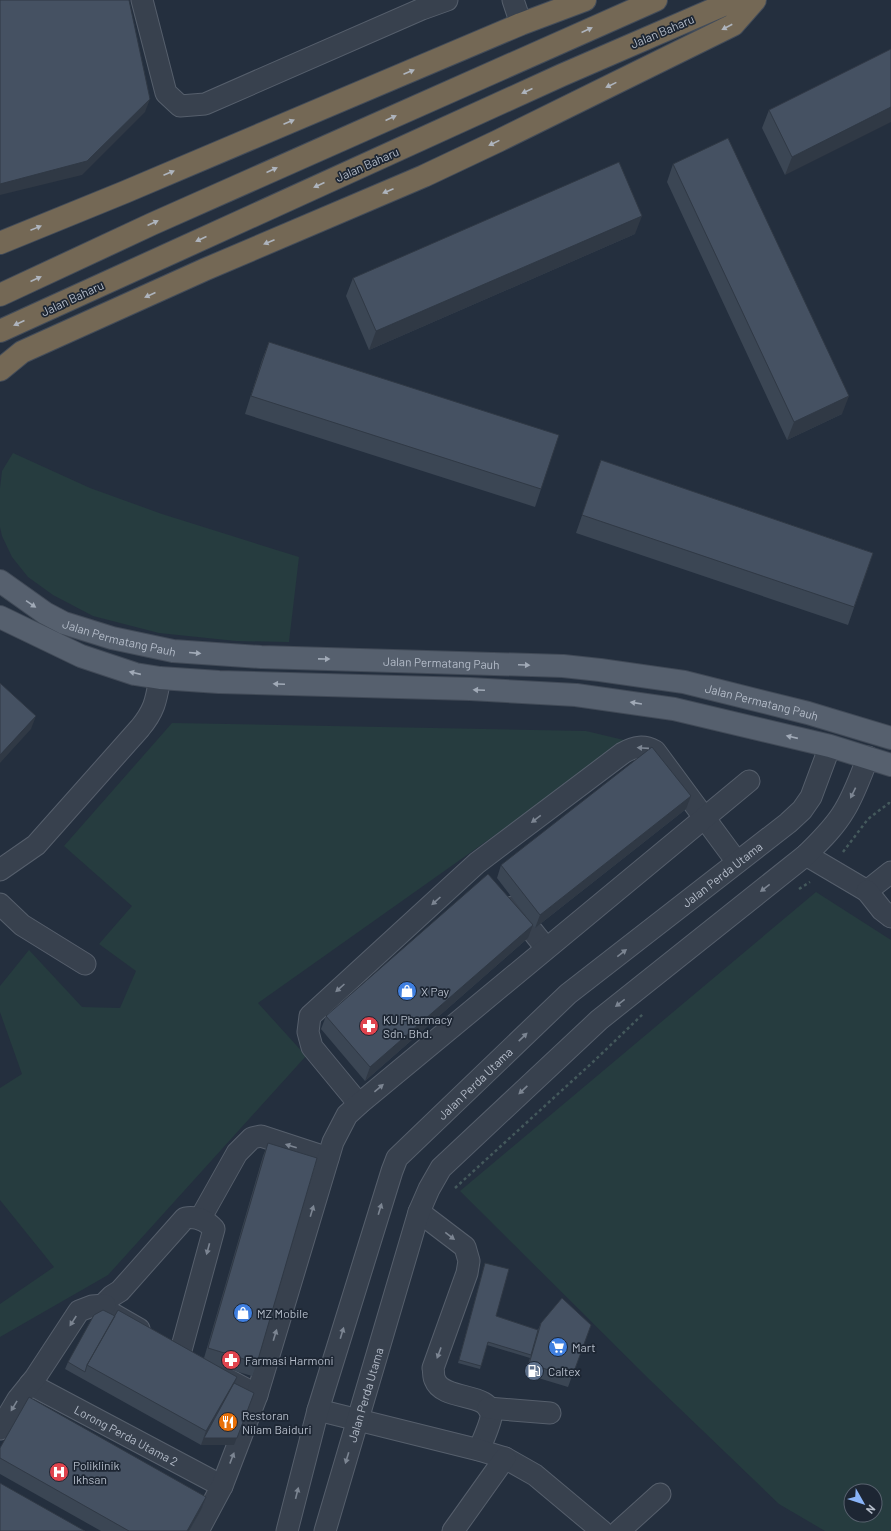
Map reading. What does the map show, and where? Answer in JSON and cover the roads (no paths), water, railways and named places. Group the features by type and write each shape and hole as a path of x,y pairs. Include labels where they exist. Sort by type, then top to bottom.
{"highway":[{"path":"0,243 125,192 521,24 585,0"},
{"path":"0,295 152,224 656,0"},
{"name":"Jalan Baharu","path":"0,331 562,75 735,0"},
{"path":"0,370 22,352 206,269 424,176 498,141 733,24 755,0"},
{"path":"0,342 22,352"}],"main road":[{"name":"Jalan Permatang Pauh","path":"0,581 45,613 64,623 88,632 173,651 261,657 563,666 600,670 684,682 808,713 891,738"},
{"name":"Jalan Permatang Pauh","path":"0,618 81,656 135,674 160,678 219,682 470,689 576,695 674,709 830,746 891,765"}],"street":[{"path":"142,0 166,93 180,106 205,104 422,9 447,0"},
{"path":"513,0 521,24"},
{"path":"0,870 36,845 140,728 149,717 156,703 160,678"},
{"name":"Jalan Perda Utama","path":"287,1531 318,1410 397,1158 568,994 788,823 802,810 811,797 830,746"},
{"path":"359,1104 312,1047 308,1032 310,1016 482,869 623,753 631,748 640,747 648,748 656,752 737,862"},
{"name":"Jalan Perda Utama","path":"325,1531 419,1212 428,1189 441,1168 588,1030 806,855 827,834 844,811 868,757"},
{"path":"198,1531 222,1486 257,1395 332,1142 347,1116 359,1104 546,948 749,781"},
{"path":"806,855 868,891 882,910 891,917"},
{"path":"868,891 891,872"},
{"path":"502,894 546,948"},
{"path":"0,904 22,925 85,964"},
{"path":"200,1219 237,1153 252,1138 261,1136 328,1158"},
{"path":"419,1212 464,1247 470,1262 433,1368 435,1381 444,1391 483,1402 488,1408 491,1417 479,1450"},
{"path":"166,1346 214,1229 208,1222 192,1217 185,1218 120,1291 106,1302 106,1310 166,1346 257,1395"},
{"path":"0,1429 18,1399 30,1384 79,1310 92,1306 105,1305"},
{"name":"Lorong Perda Utama 2","path":"30,1384 222,1486"},
{"path":"488,1408 550,1413"},
{"path":"318,1410 479,1450 505,1458 535,1475 602,1531"},
{"path":"454,1531 505,1458"},
{"path":"619,1531 660,1494"}],"place":[{"name":"X Pay","path":"407,991"},
{"name":"KU Pharmacy Sdn. Bhd.","path":"369,1026"},
{"name":"MZ Mobile","path":"243,1313"},
{"name":"Mart","path":"558,1347"},
{"name":"Farmasi Harmoni","path":"231,1360"},
{"name":"Caltex","path":"534,1371"},
{"name":"Restoran Nilam Baiduri","path":"228,1422"},
{"name":"Poliklinik Ikhsan","path":"59,1472"}]}
